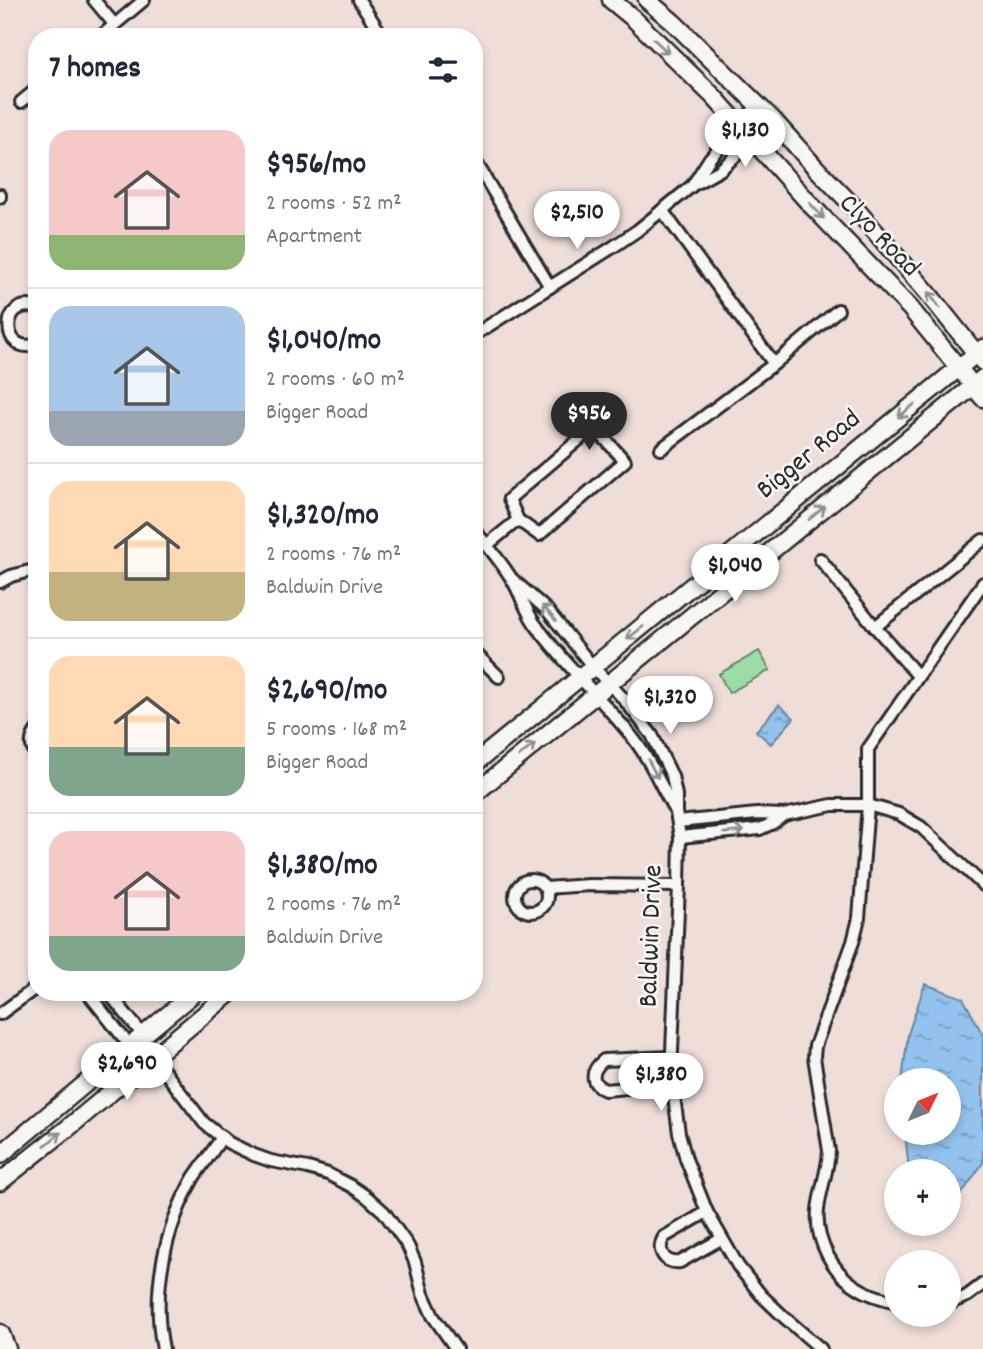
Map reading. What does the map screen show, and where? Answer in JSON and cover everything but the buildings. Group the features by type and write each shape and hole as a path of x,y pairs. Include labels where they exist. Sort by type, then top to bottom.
{"main road":[{"path":"0,1334 6,1349"}],"street":[{"path":"94,0 114,24"},
{"path":"110,28 144,0"},
{"path":"359,0 377,28"},
{"name":"Clyo Road","path":"611,0 642,27 740,125 911,309 959,368 980,387"},
{"name":"Clyo Road","path":"647,0 674,22 774,121 855,207 981,354"},
{"path":"21,102 28,96"},
{"path":"693,186 710,158 758,106"},
{"path":"483,329 613,247 693,186 720,170 774,121"},
{"path":"483,174 550,287"},
{"path":"662,210 774,364"},
{"path":"28,306 18,308 7,323 14,341 28,346"},
{"path":"661,449 774,364 838,310"},
{"name":"Bigger Road","path":"483,757 959,368 981,354"},
{"name":"Bigger Road","path":"483,787 980,387"},
{"path":"594,427 625,461 539,535 518,520 509,499 594,427"},
{"path":"487,545 518,520"},
{"path":"483,540 512,579 533,622 586,673"},
{"path":"875,627 983,540"},
{"path":"820,559 919,676"},
{"path":"0,582 28,571"},
{"path":"512,579 547,610 586,673"},
{"path":"884,1299 872,1296 845,1279 832,1264 818,1229 820,1197 829,1163 829,1151 814,1057 815,1046 853,942 859,918 868,806 867,749 983,583"},
{"path":"483,661 499,677"},
{"name":"Baldwin Drive","path":"586,673 608,684 623,698 652,735 672,776 676,794 680,837 671,1057 679,1133 686,1159 707,1212 738,1266 761,1295 821,1349"},
{"name":"Baldwin Drive","path":"586,673 595,695 646,755 677,817"},
{"path":"677,817 783,815 832,805 868,806 899,814 921,827 983,885"},
{"path":"680,837 760,829 783,815"},
{"path":"545,888 589,885 679,886"},
{"path":"0,1014 28,994"},
{"path":"96,1001 136,1040 204,1123 222,1138 271,1161 328,1174 351,1185 384,1212 408,1247 433,1316 456,1349"},
{"path":"113,1001 136,1040"},
{"path":"0,1155 184,1001"},
{"path":"0,1182 220,1001"},
{"path":"671,1057 604,1060 597,1065 593,1076 595,1083 605,1090 672,1084"},
{"path":"163,1349 159,1285 170,1230 195,1176 222,1138"},
{"path":"707,1212 664,1237 660,1248 662,1254 667,1261 680,1262 721,1239"},
{"path":"961,1299 983,1284"}],"green space":[{"path":"759,651 770,670 729,693 719,674"}],"water":[{"path":"779,705 794,718 771,744 756,731"},
{"path":"925,984 963,998 983,1035 983,1163 961,1195 961,1159 908,1159 906,1145 961,1145 961,1068 904,1068 908,1034"}]}
